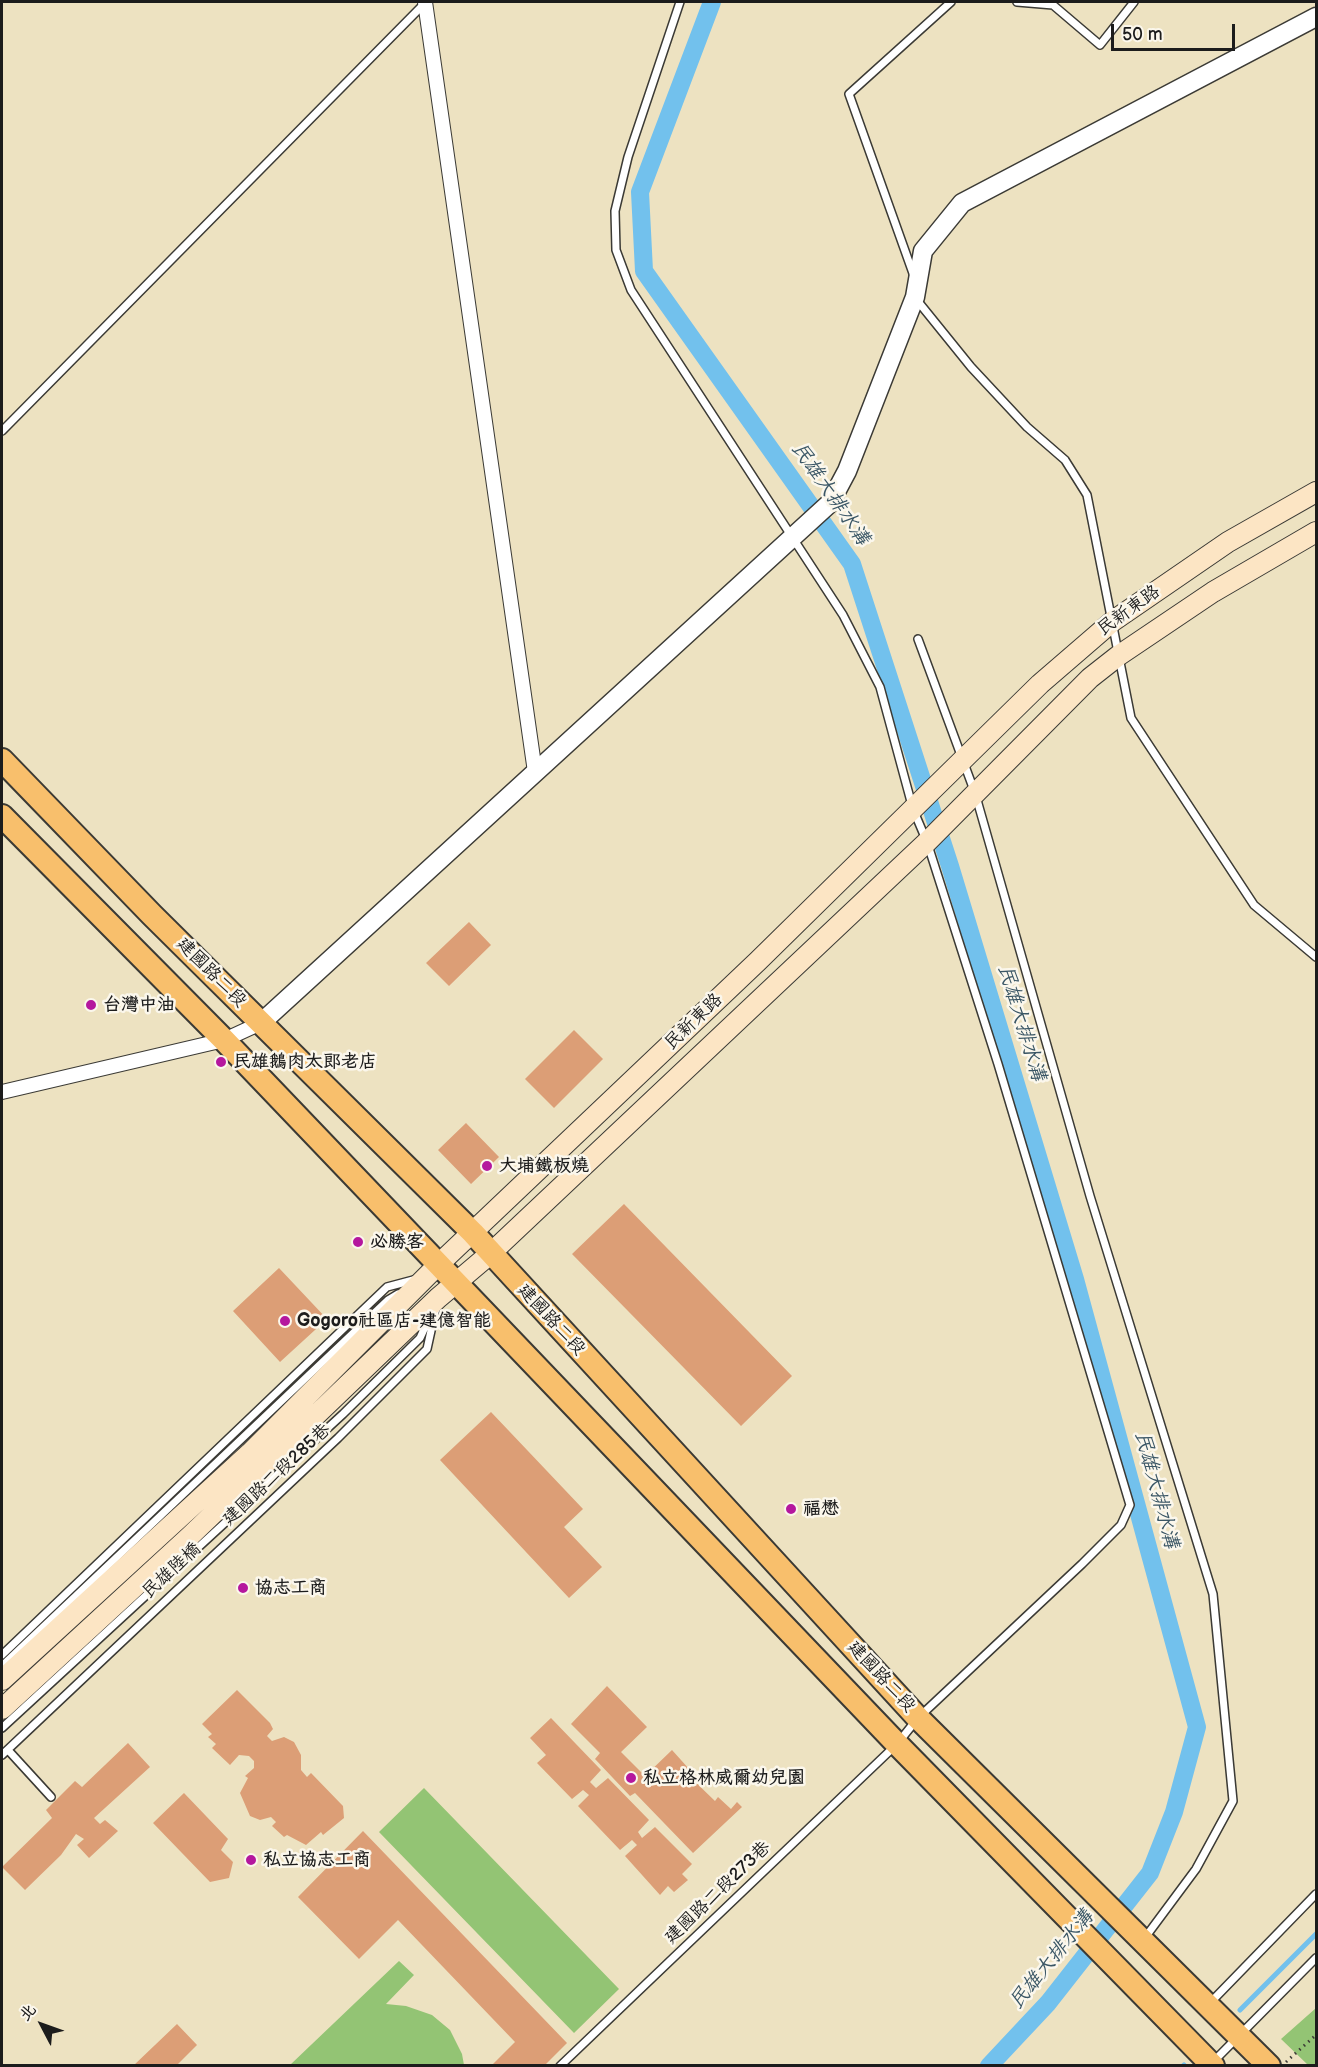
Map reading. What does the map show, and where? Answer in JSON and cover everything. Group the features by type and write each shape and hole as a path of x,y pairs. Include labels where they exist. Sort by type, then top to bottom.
{"main road":[{"name":"民新東路","path":"434,1269 1040,684 1113,621 1227,542 1317,492"},
{"name":"民新東路","path":"338,1408 447,1291 490,1254 927,842 1090,678 1118,656 1213,592 1317,532"},
{"name":"建國路二段","path":"2,760 261,1023 473,1233 918,1718 1142,1941"},
{"name":"建國路二段","path":"2,816 225,1040 434,1269 447,1291 897,1743 1212,2065"},
{"name":"民雄陸橋","path":"2,1680 250,1453 313,1382 434,1269"},
{"name":"民雄陸橋","path":"2,1710 338,1408"},
{"path":"1142,1941 1269,2066"}],"street":[{"path":"425,2 535,772"},
{"path":"2,1092 225,1040 261,1023 830,503 847,471 916,291 923,250 962,203 1317,17"}],"lane":[{"path":"2,431 425,2"},
{"path":"680,2 628,157 615,211 616,250 631,290 843,615 880,687 913,809 927,842"},
{"path":"951,2 849,94 916,291 971,367 1027,427 1065,460 1087,495 1131,718 1254,905 1317,957"},
{"path":"1017,2 1053,5 1100,45 1134,2"},
{"path":"918,639 975,793 1090,1196 1214,1594 1233,1801 1196,1869 1142,1941"},
{"name":"建國路二段273巷","path":"560,2066 897,1743 918,1718 1090,1556 1120,1525 1130,1505 998,1064 927,842"},
{"path":"2,1655 387,1287 434,1269"},
{"name":"建國路二段285巷","path":"2,1755 338,1438 427,1349 447,1291"},
{"path":"2,1666 313,1382"},
{"name":"民雄陸橋","path":"2,1728 338,1408"},
{"path":"8,1750 51,1797"},
{"path":"1207,2005 1317,1894"},
{"path":"1212,2065 1317,1958"}],"path":[{"path":"1282,2066 1317,2035"}],"green space":[{"path":"424,1788 619,1989 574,2033 379,1832"},
{"path":"399,1961 414,1975 386,2004 406,2006 432,2015 450,2030 462,2054 464,2065 290,2065"},
{"path":"1316,2008 1316,2065 1308,2065 1281,2039"}],"building":[{"path":"469,922 491,945 449,986 426,963"},
{"path":"574,1030 603,1059 554,1108 525,1079"},
{"path":"466,1123 499,1157 471,1184 438,1150"},
{"path":"624,1204 792,1376 741,1426 572,1254"},
{"path":"279,1268 327,1319 280,1362 233,1311"},
{"path":"491,1412 583,1509 564,1527 602,1567 569,1598 440,1460"},
{"path":"607,1686 647,1727 621,1752 645,1776 672,1750 690,1770 686,1773 715,1801 718,1797 731,1809 737,1802 742,1807 693,1853 635,1793 630,1796 595,1759 600,1753 571,1724"},
{"path":"237,1690 270,1723 273,1729 267,1736 272,1741 284,1737 294,1742 301,1755 301,1770 307,1777 311,1773 343,1806 344,1818 323,1835 321,1832 306,1845 287,1835 284,1837 272,1826 276,1822 271,1817 260,1820 250,1816 240,1793 248,1778 245,1776 254,1768 254,1761 249,1756 239,1755 230,1765 212,1748 216,1744 208,1737 212,1734 202,1724"},
{"path":"551,1718 601,1770 590,1782 596,1788 608,1778 649,1820 638,1832 642,1838 655,1827 692,1864 682,1874 688,1880 674,1892 668,1886 660,1895 625,1856 637,1845 632,1840 620,1850 578,1806 589,1795 583,1790 572,1799 537,1763 546,1755 530,1738"},
{"path":"128,1743 150,1767 94,1818 100,1824 105,1820 118,1831 89,1858 77,1845 84,1839 76,1834 61,1855 25,1890 2,1867 52,1818 46,1810 75,1781 82,1787"},
{"path":"184,1793 228,1839 221,1850 233,1862 229,1878 210,1882 153,1823"},
{"path":"363,1831 567,2043 544,2066 491,2066 515,2042 398,1920 359,1959 298,1897"},
{"path":"177,2024 197,2045 176,2066 133,2066"}],"waterway":[{"name":"民雄大排水溝","path":"712,2 640,192 644,271 852,564 950,866 1075,1279 1197,1727 1174,1812 1150,1873 1048,2003 989,2066"},
{"path":"1240,2010 1316,1934"}],"place":[{"name":"台灣中油","path":"91,1005"},
{"name":"民雄鵝肉太郎老店","path":"221,1062"},
{"name":"大埔鐵板燒","path":"487,1166"},
{"name":"必勝客","path":"358,1242"},
{"name":"Gogoro社區店-建億智能","path":"285,1321"},
{"name":"福懋","path":"791,1509"},
{"name":"協志工商","path":"243,1588"},
{"name":"私立格林威爾幼兒園","path":"631,1778"},
{"name":"私立協志工商","path":"251,1860"}]}
